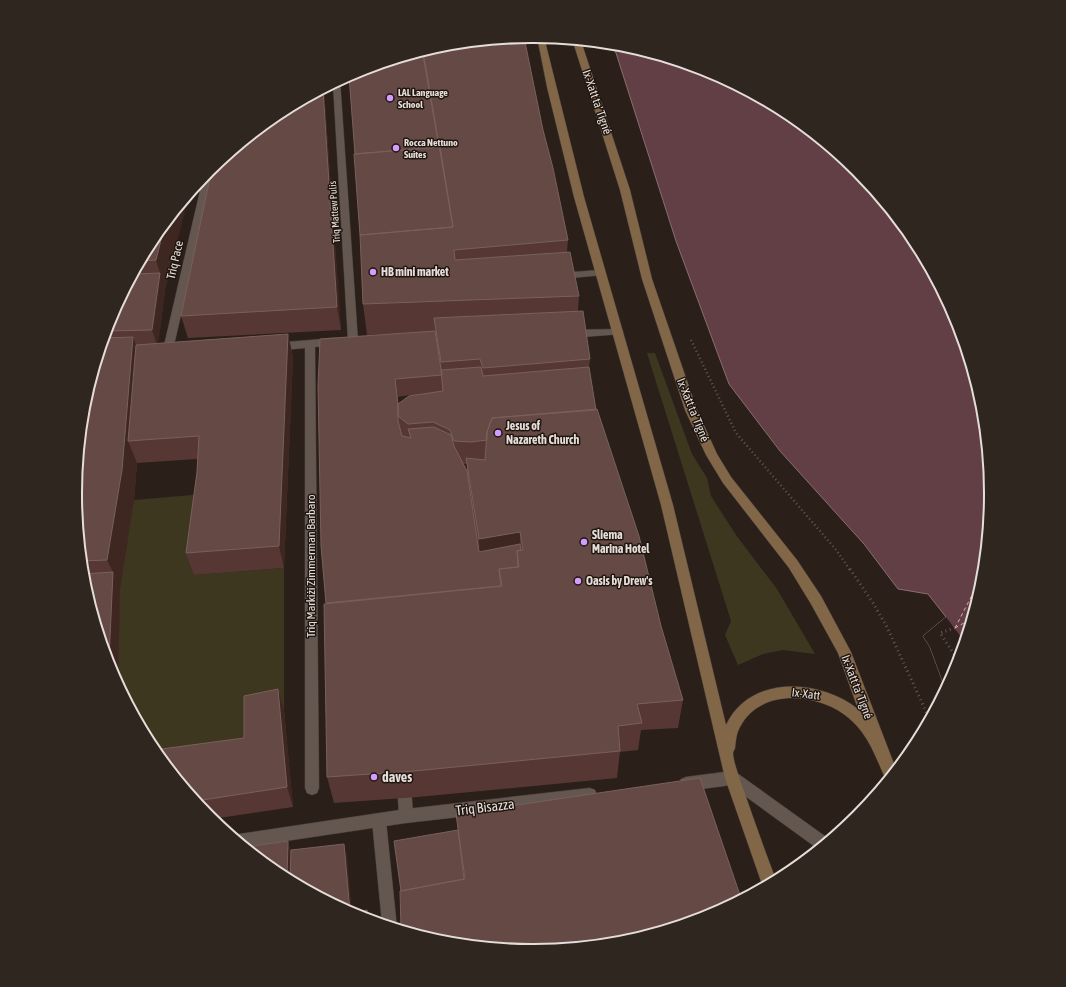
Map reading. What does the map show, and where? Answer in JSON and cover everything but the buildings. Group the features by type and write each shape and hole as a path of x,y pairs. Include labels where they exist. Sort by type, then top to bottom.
{"street":[{"path":"541,43 600,273 667,505 732,778 767,878"},
{"name":"Ix-Xatt ta' Tigné","path":"577,46 602,115 625,190 647,279 690,410 712,455 727,480 794,564 816,600 844,652 880,749"},
{"name":"Triq Mattew Pulis","path":"310,344 357,341 337,87"},
{"name":"Triq Pace","path":"167,354 206,183"},
{"path":"548,277 600,273"},
{"path":"556,334 618,332"},
{"path":"262,348 310,344"},
{"name":"Triq Markiżi Zimmerman Barbaro","path":"310,344 312,788"},
{"name":"Ix-Xatt","path":"729,763 728,740 736,719 752,703 774,693 799,691 824,696 848,709 868,727 889,770"},
{"path":"404,770 406,816"},
{"path":"670,786 732,778 819,841"},
{"name":"Triq Bisazza","path":"246,840 406,816 600,794"},
{"path":"379,821 389,920"}],"path":[{"path":"688,334 736,433 838,551 873,603 887,627 926,713"},
{"path":"954,628 940,633 954,654"}],"shaded area":[{"path":"615,51 650,58 705,77 758,103 807,136 852,175 872,196 908,243 937,294 960,349 975,406 983,464 984,494 980,552 975,581 960,638 942,681 930,647 923,636 946,617 928,594 898,589 864,544 780,451 729,384 676,241"},
{"path":"647,353 655,353 692,454 707,478 711,496 736,535 777,589 815,654 783,650 763,654 738,665 725,635 731,621"},
{"path":"204,494 194,575 284,568 284,710 251,758 175,767 158,744 129,693 118,669 120,589 134,500"}],"pier":[{"path":"946,617 960,636 942,681 930,647 923,636"}],"ferry route":[{"path":"964,623 955,628 971,597"}],"place":[{"name":"LAL Language School","path":"390,98"},
{"name":"Rocca Nettuno Suites","path":"396,148"},
{"name":"HB mini market","path":"373,272"},
{"name":"Jesus of Nazareth Church","path":"498,433"},
{"name":"Sliema Marina Hotel","path":"584,542"},
{"name":"Oasis by Drew's","path":"578,581"},
{"name":"daves","path":"374,777"}]}
